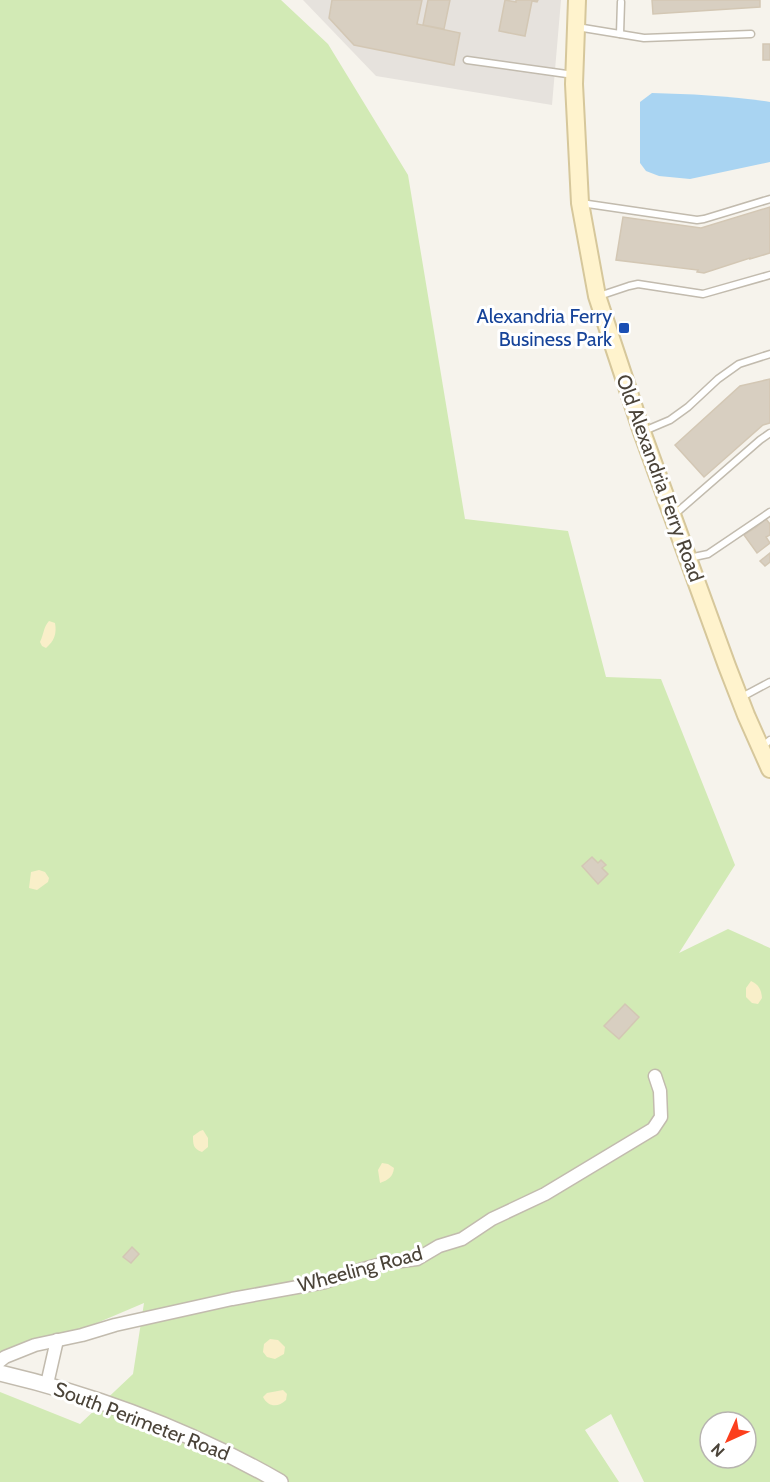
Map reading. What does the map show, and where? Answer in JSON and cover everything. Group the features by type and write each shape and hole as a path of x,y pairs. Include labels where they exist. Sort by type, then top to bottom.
{"main road":[{"name":"Old Alexandria Ferry Road","path":"577,0 574,75 580,203 597,296 672,516 739,698 765,744 770,769"}],"street":[{"name":"Wheeling Road","path":"0,1361 35,1345 232,1299 325,1282 385,1263 417,1259 440,1246 462,1239 492,1219 545,1194 654,1129 661,1117 660,1090 655,1076"},
{"path":"47,1384 57,1340"},
{"name":"South Perimeter Road","path":"0,1372 47,1384 171,1428 225,1452 280,1482"}],"lane":[{"path":"620,34 621,2"},
{"path":"576,27 644,38 751,34"},
{"path":"467,60 574,75"},
{"path":"580,203 697,220 770,199"},
{"path":"597,296 638,285 703,294 770,275"},
{"path":"642,432 679,414 718,379 739,364 770,354"},
{"path":"672,516 770,433"},
{"path":"688,558 708,554 770,512"},
{"path":"739,698 770,682"}],"shaded area":[{"path":"303,0 561,0 552,105 376,76"}],"green space":[{"path":"0,0 281,0 328,44 408,175 465,519 568,531 606,677 661,679 735,865 679,953 728,929 770,948 770,1482 644,1482 611,1414 585,1430 619,1482 0,1482 0,1392 80,1424 133,1374 144,1303 57,1340 0,1354"}],"sand":[{"path":"49,621 55,623 56,631 53,640 46,648 40,642"},
{"path":"39,870 45,872 49,878 48,882 37,890 29,888 31,872"},
{"path":"751,981 758,986 761,992 762,998 758,1004 752,1003 746,997 746,988"},
{"path":"203,1130 208,1138 208,1147 202,1152 194,1146 193,1136"},
{"path":"382,1163 394,1168 390,1178 380,1183 378,1170"},
{"path":"270,1339 278,1340 285,1347 284,1354 275,1359 267,1357 263,1352 264,1344"},
{"path":"283,1390 287,1394 286,1400 280,1404 270,1404 263,1397 267,1393"}],"water":[{"path":"652,93 770,102 770,162 690,179 659,176 646,171 640,163 640,102"}],"building":[{"path":"332,0 422,0 417,24 460,33 454,65 354,45 329,18"},
{"path":"428,0 450,0 444,29 423,25"},
{"path":"505,0 516,2 516,0 538,0 537,2 532,1 525,36 499,31"},
{"path":"652,0 760,0 760,7 653,14"},
{"path":"763,44 770,44 770,60 763,60"},
{"path":"770,207 770,253 704,273 697,272 698,270 616,260 623,217 701,228"},
{"path":"770,379 770,423 763,425 704,477 675,445 740,386"},
{"path":"766,519 770,524 770,535 766,537 770,543 757,553 744,535"},
{"path":"770,553 770,562 765,566 760,561"},
{"path":"592,857 598,863 601,860 606,865 602,868 608,874 598,884 582,866"},
{"path":"625,1004 639,1017 619,1039 604,1026"},
{"path":"132,1247 139,1254 131,1263 123,1257"}],"place":[{"name":"Alexandria Ferry Business Park","path":"624,328"}]}
